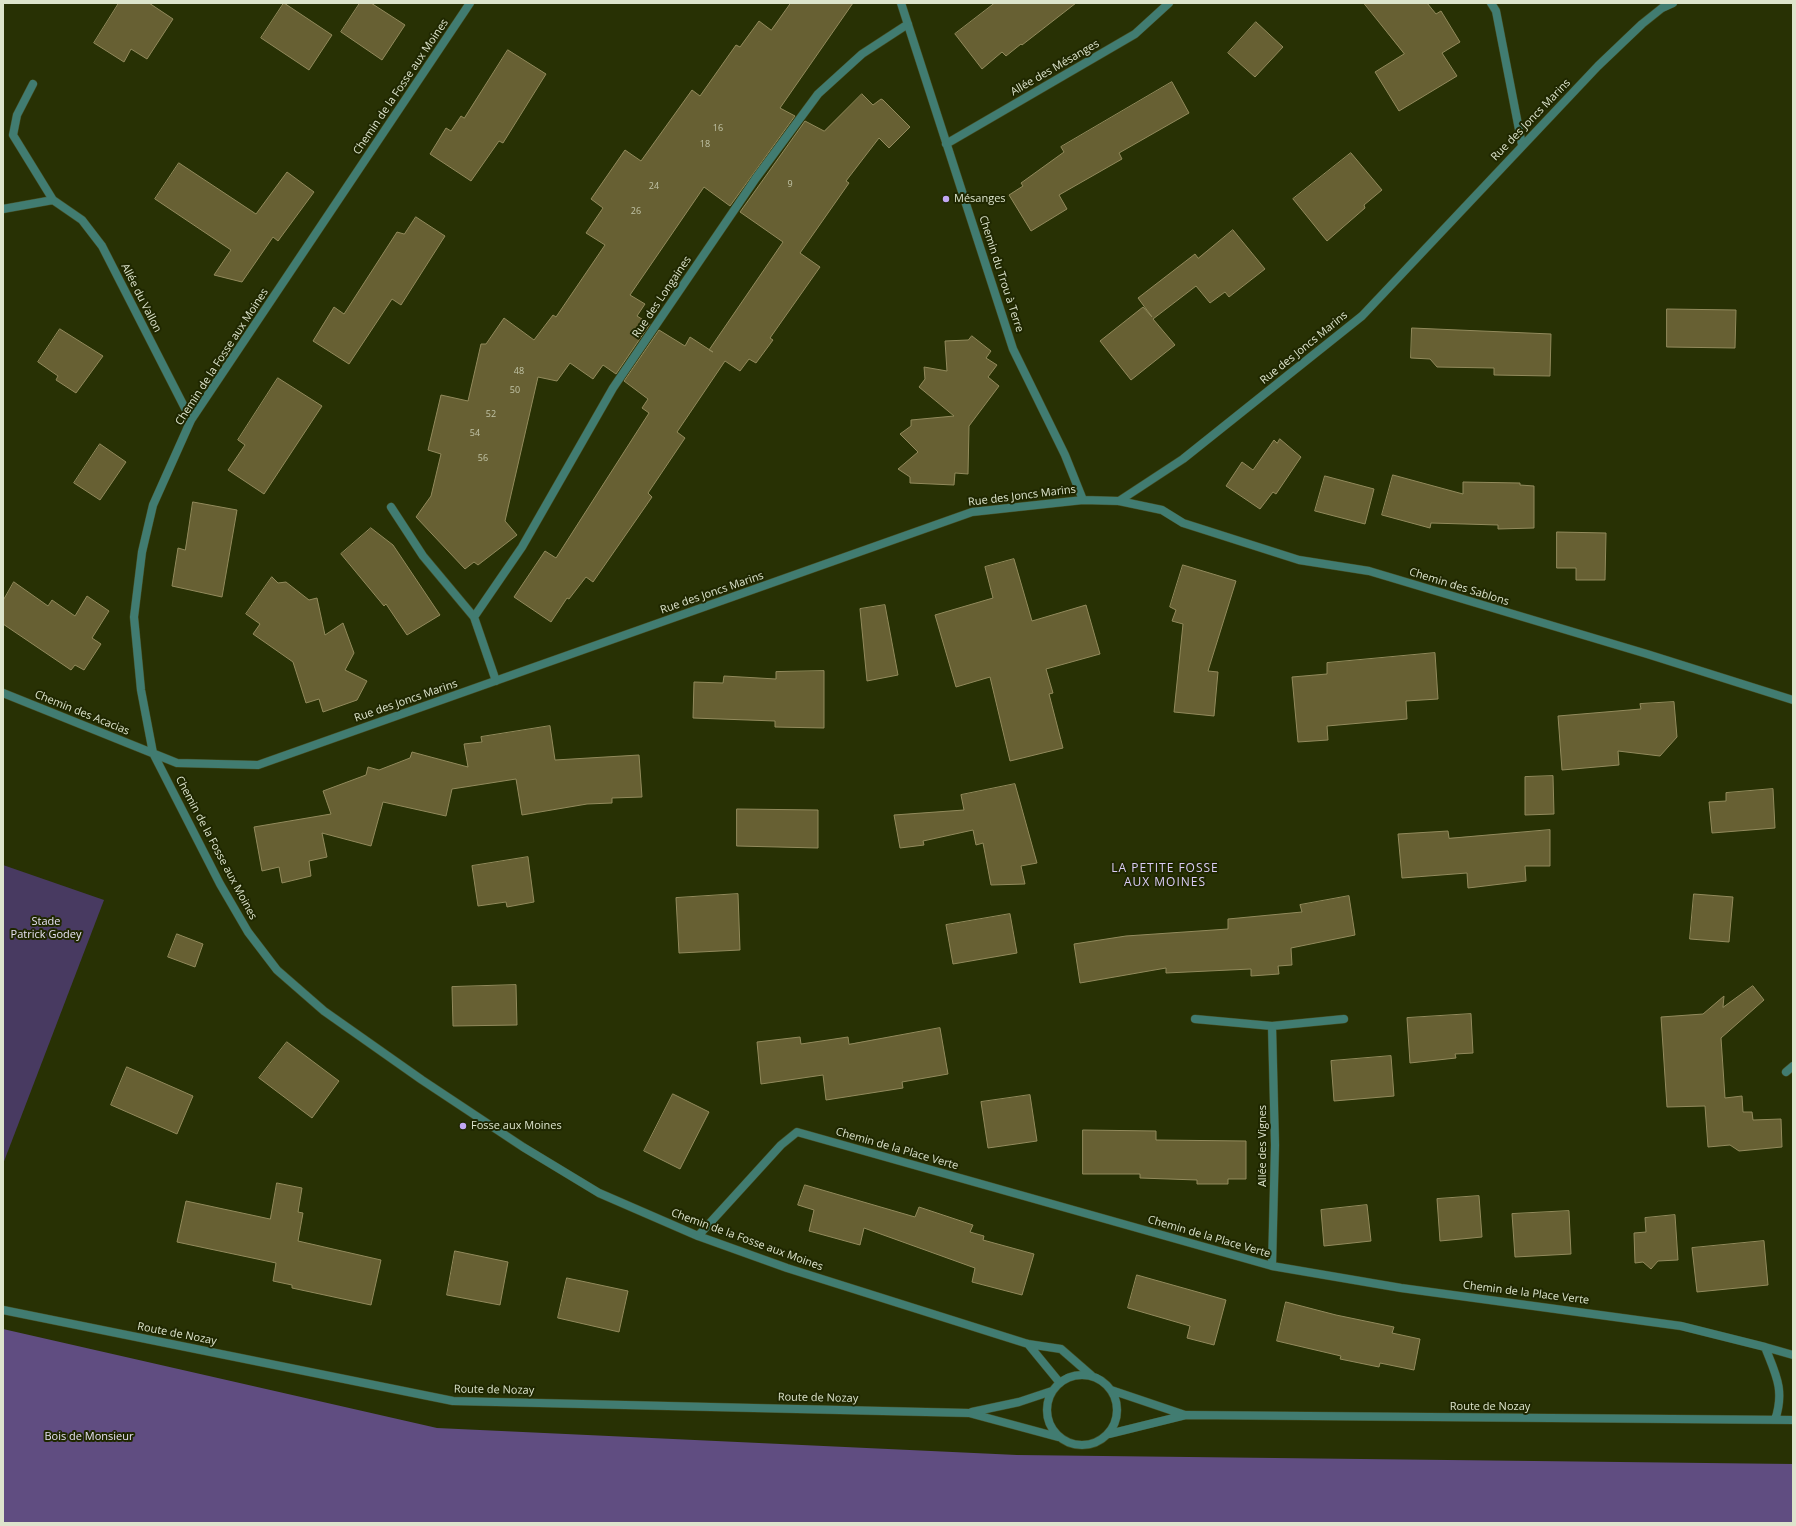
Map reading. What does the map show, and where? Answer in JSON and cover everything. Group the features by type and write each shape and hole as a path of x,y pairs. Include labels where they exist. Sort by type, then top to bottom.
{"street":[{"name":"Chemin de la Fosse aux Moines","path":"470,3 191,420 153,505 142,552 134,617 141,690 153,753 220,884 248,932 277,970 318,1006 422,1080 523,1147 600,1193 698,1236 787,1268 1028,1344 1061,1349 1092,1376"},
{"name":"Chemin du Trou à Terre","path":"901,3 1013,349 1065,455 1083,500"},
{"name":"Allée des Mésanges","path":"946,144 1135,34 1169,3"},
{"path":"1491,3 1496,11 1522,145"},
{"name":"Rue des Joncs Marins","path":"153,753 177,763 258,765 972,512 1083,500 1118,500 1183,459 1362,316 1598,66 1642,24 1662,8 1673,3"},
{"name":"Rue des Longaines","path":"474,617 522,547 613,388 756,178 818,94 862,54 908,24"},
{"name":"Allée du Vallon","path":"33,84 17,115 12,135 53,200 82,220 102,246 191,420"},
{"path":"3,209 53,200"},
{"name":"Chemin des Sablons","path":"1118,500 1162,510 1183,523 1298,560 1368,571 1647,654 1793,700"},
{"path":"391,507 423,556 474,617 496,681"},
{"name":"Chemin des Acacias","path":"3,693 153,753"},
{"path":"1195,1019 1272,1026 1344,1019"},
{"name":"Allée des Vignes","path":"1272,1026 1275,1145 1272,1266"},
{"name":"Chemin de la Place Verte","path":"698,1236 781,1145 797,1132 1272,1266 1401,1288 1680,1326 1793,1355"},
{"name":"Route de Nozay","path":"3,1310 453,1401 969,1413 1019,1402 1052,1391"},
{"path":"1028,1344 1060,1383"},
{"path":"1765,1347 1779,1381 1780,1404 1775,1420"},
{"path":"1080,1374 1092,1376 1103,1382 1111,1390 1116,1400 1118,1412 1116,1424 1109,1434 1098,1443 1084,1446 1070,1444 1058,1437 1050,1425 1046,1412 1048,1401 1052,1391 1060,1383 1070,1377 1080,1374"},
{"name":"Route de Nozay","path":"1111,1390 1186,1416"},
{"name":"Route de Nozay","path":"969,1413 1058,1437"},
{"name":"Route de Nozay","path":"1109,1434 1186,1416 1793,1420"}],"green space":[{"name":"Stade Patrick Godey","path":"3,865 104,900 3,1164"},
{"name":"Bois de Monsieur","path":"3,1329 437,1428 1017,1455 1793,1464 1793,1523 3,1523"}],"building":[{"path":"119,3 149,3 173,19 147,59 131,49 124,62 94,43"},
{"path":"284,3 332,35 309,70 261,38"},
{"path":"360,3 371,3 405,25 382,60 341,32"},
{"path":"791,3 853,3 780,108 795,116 730,206 704,187 630,295 645,304 637,316 650,324 616,374 603,365 593,379 570,363 557,381 538,377 505,521 517,535 478,565 474,562 465,569 416,517 431,496 441,454 428,450 441,395 468,401 481,344 486,344 504,318 534,340 553,315 556,317 605,245 586,233 603,208 591,199 625,150 641,161 692,90 700,96 736,45 740,47 759,21 771,30"},
{"path":"995,3 1076,3 1022,45 1021,44 1006,56 1002,52 982,69 955,34"},
{"path":"1364,3 1427,3 1436,14 1441,11 1460,42 1442,53 1457,76 1399,111 1375,72 1404,54"},
{"path":"1256,22 1283,47 1255,77 1228,53"},
{"path":"508,50 546,74 503,143 499,141 471,181 430,154 446,128 451,131 461,116 464,118"},
{"path":"1172,82 1189,113 1119,153 1122,159 1059,195 1067,209 1031,231 1009,195 1023,186 1021,183 1064,152 1061,147"},
{"path":"862,94 873,105 881,99 883,100 910,127 889,148 879,138 846,181 849,183 800,253 820,267 770,338 773,340 756,363 749,359 740,371 725,361 677,432 685,438 648,493 652,497 593,582 586,577 569,599 567,598 551,622 514,597 545,551 556,558 649,413 642,408 648,399 624,381 659,330 685,346 690,337 709,350 783,242 740,212 805,121 824,131"},
{"path":"1351,153 1382,190 1364,205 1365,208 1327,241 1293,199"},
{"path":"179,163 256,214 287,172 314,192 278,241 273,237 242,282 214,275 231,250 155,199"},
{"path":"416,217 445,236 401,305 392,299 349,364 313,341 334,307 344,314 397,232 404,234"},
{"path":"1233,230 1265,269 1229,297 1225,292 1210,303 1196,286 1153,319 1175,345 1131,380 1100,341 1143,307 1152,317 1138,298 1195,254 1198,258"},
{"path":"1667,309 1736,310 1735,348 1667,347"},
{"path":"1412,328 1551,334 1550,376 1494,375 1494,368 1437,367 1430,359 1411,358"},
{"path":"60,329 103,356 76,393 56,380 58,376 38,362"},
{"path":"972,336 991,351 986,358 997,365 988,377 999,386 969,426 968,474 955,473 954,485 910,483 910,477 898,469 918,452 900,434 911,426 911,420 954,416 919,387 925,379 924,367 947,371 945,341 968,340"},
{"path":"278,378 322,406 264,494 228,470 245,445 238,440"},
{"path":"1280,439 1301,457 1276,494 1273,492 1260,509 1226,486 1242,462 1253,470 1274,440 1277,443"},
{"path":"100,444 126,462 100,500 74,483"},
{"path":"1393,475 1463,494 1463,482 1520,483 1520,485 1534,486 1534,528 1498,529 1498,525 1431,523 1430,528 1382,515"},
{"path":"1325,476 1374,489 1365,524 1315,511"},
{"path":"193,502 237,510 222,597 172,586 178,548 185,550"},
{"path":"371,528 393,545 440,615 407,635 386,604 384,606 341,554"},
{"path":"1557,532 1606,533 1605,580 1576,580 1576,568 1557,568"},
{"path":"1014,559 1032,621 1086,605 1100,654 1046,669 1053,693 1049,694 1063,748 1010,761 990,677 956,687 935,615 993,598 985,567"},
{"path":"1183,565 1236,581 1208,671 1218,672 1214,716 1174,712 1183,624 1172,621 1176,610 1170,607"},
{"path":"272,577 278,583 286,582 309,600 317,598 325,635 343,623 354,653 345,670 367,681 357,700 323,712 319,699 306,703 293,662 253,634 260,624 246,614"},
{"path":"14,582 48,606 52,600 75,616 87,596 109,611 92,638 101,644 84,670 75,665 71,670 3,624 3,601"},
{"path":"885,605 898,675 867,681 860,609"},
{"path":"1435,653 1438,699 1406,701 1407,719 1327,726 1328,740 1298,742 1292,677 1327,674 1327,663"},
{"path":"824,671 824,728 775,727 775,721 693,718 694,682 723,683 724,676 776,679 776,672"},
{"path":"1674,702 1677,737 1660,756 1618,751 1619,765 1562,770 1558,716 1641,709 1640,704"},
{"path":"550,726 555,760 639,755 642,797 612,798 612,803 587,804 522,815 516,779 452,789 446,816 383,802 371,846 322,833 327,857 309,861 311,876 282,883 279,867 262,871 254,827 331,814 323,791 366,775 368,767 379,770 410,758 412,752 468,767 464,744 482,742 481,737"},
{"path":"1553,776 1554,814 1525,815 1525,777"},
{"path":"1015,784 1037,863 1021,866 1025,884 991,885 983,843 976,845 973,830 923,841 924,845 900,848 894,815 964,810 961,795"},
{"path":"1773,789 1775,828 1712,833 1709,802 1726,801 1726,793"},
{"path":"737,809 818,810 818,848 737,846"},
{"path":"1550,830 1550,866 1525,866 1526,881 1468,888 1467,873 1402,878 1398,834 1448,831 1449,838"},
{"path":"528,857 534,902 507,907 506,902 478,906 472,866"},
{"path":"738,894 740,950 679,953 676,898"},
{"path":"1694,894 1733,897 1729,942 1690,939"},
{"path":"1349,896 1355,935 1291,948 1292,965 1278,966 1279,974 1251,976 1251,969 1166,973 1166,968 1080,983 1074,944 1126,936 1228,929 1228,919 1302,912 1300,905"},
{"path":"1010,914 1017,953 953,964 946,925"},
{"path":"177,934 203,944 195,967 168,957"},
{"path":"516,985 517,1025 453,1026 452,987"},
{"path":"1753,986 1764,1000 1721,1038 1725,1098 1742,1096 1743,1112 1752,1112 1753,1120 1781,1119 1782,1147 1739,1151 1730,1145 1708,1147 1705,1106 1667,1107 1661,1017 1703,1014 1724,996 1723,1007"},
{"path":"1471,1014 1473,1053 1455,1054 1456,1058 1410,1063 1407,1018"},
{"path":"940,1028 948,1074 902,1082 903,1088 826,1100 823,1075 761,1084 757,1042 800,1037 801,1044 848,1037 849,1044"},
{"path":"287,1042 339,1081 312,1118 259,1078"},
{"path":"1391,1056 1394,1096 1334,1101 1331,1061"},
{"path":"127,1067 193,1096 177,1134 111,1105"},
{"path":"673,1094 709,1112 680,1169 644,1151"},
{"path":"1030,1095 1037,1141 988,1148 981,1102"},
{"path":"1083,1130 1156,1131 1156,1140 1246,1141 1246,1179 1228,1179 1228,1184 1197,1184 1197,1180 1140,1178 1140,1174 1083,1174"},
{"path":"277,1183 302,1188 298,1212 303,1213 298,1241 381,1260 371,1305 292,1288 292,1285 273,1281 276,1263 177,1242 186,1201 270,1219"},
{"path":"805,1185 915,1217 919,1207 973,1225 970,1232 984,1236 983,1240 1034,1254 1022,1295 972,1282 975,1268 864,1228 860,1245 809,1231 814,1210 798,1205"},
{"path":"1479,1196 1482,1237 1440,1241 1437,1199"},
{"path":"1367,1205 1371,1241 1324,1246 1321,1210"},
{"path":"1569,1211 1571,1254 1515,1257 1512,1214"},
{"path":"1675,1215 1678,1260 1658,1261 1651,1269 1643,1262 1635,1263 1634,1233 1646,1232 1645,1218"},
{"path":"1764,1241 1768,1285 1697,1292 1692,1248"},
{"path":"455,1251 508,1262 500,1305 447,1295"},
{"path":"1137,1275 1226,1300 1214,1345 1187,1338 1190,1326 1128,1308"},
{"path":"567,1278 628,1291 619,1332 558,1318"},
{"path":"1286,1302 1336,1315 1394,1327 1392,1333 1420,1339 1414,1370 1380,1363 1379,1367 1340,1359 1341,1356 1277,1341"}],"place":[{"name":"Mésanges","path":"946,199"},
{"name":"Fosse aux Moines","path":"463,1126"}],"district":[{"name":"LA PETITE FOSSE AUX MOINES","path":"1165,876"}]}
